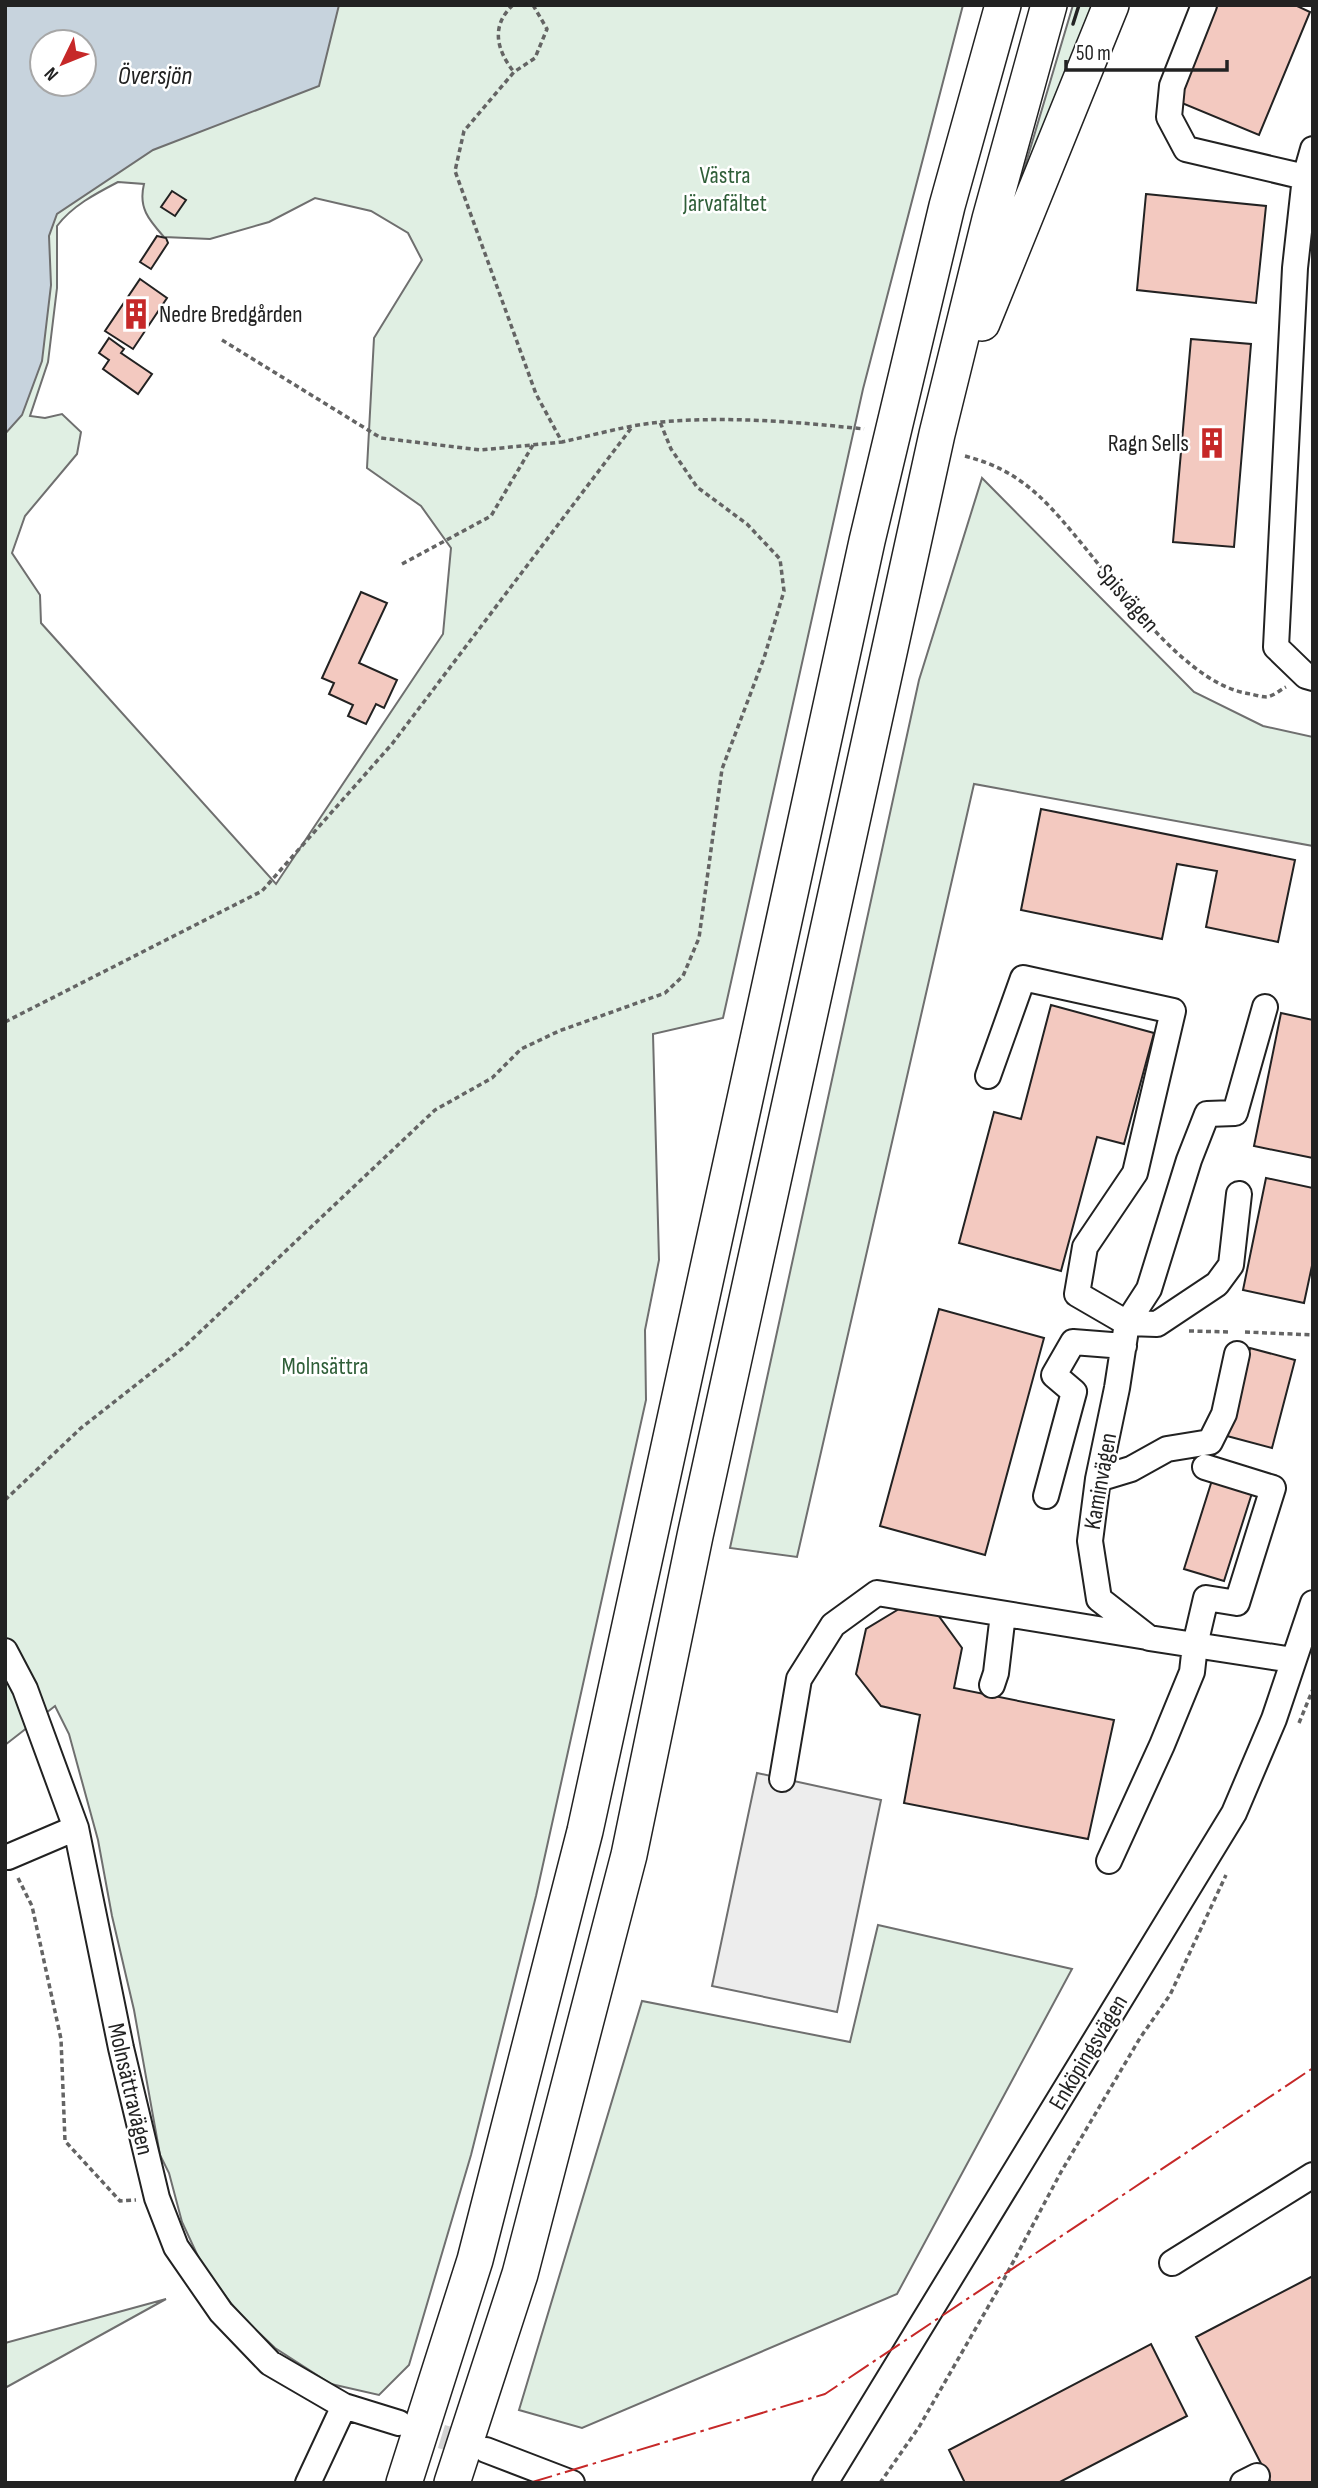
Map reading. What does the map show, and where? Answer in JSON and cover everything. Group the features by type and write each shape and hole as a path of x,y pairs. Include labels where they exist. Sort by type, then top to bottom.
{"highway":[{"path":"404,2483 475,2260 585,1831 867,541 947,206 1003,5"},
{"path":"452,2483 520,2274 629,1855 701,1510 937,434 990,219 1049,5"},
{"path":"937,434 1111,5"}],"street":[{"path":"1204,5 1172,86 1168,117 1186,149 1305,177"},
{"path":"1309,677 1276,647 1295,268 1305,177 1313,149"},
{"path":"988,1076 1023,978 1174,1011 1135,1173 1084,1247 1077,1294 1126,1334"},
{"path":"1126,1334 1149,1289 1189,1160 1207,1114 1235,1113 1265,1007"},
{"path":"1046,1496 1074,1392 1054,1375 1073,1342 1126,1334 1157,1324 1217,1284 1231,1265 1239,1194"},
{"name":"Kaminvägen","path":"1126,1334 1098,1479 1090,1541 1099,1599 1149,1638 1293,1660"},
{"path":"1098,1479 1131,1469 1167,1449 1210,1442 1224,1414 1237,1339"},
{"path":"1109,1861 1163,1745 1192,1672 1206,1598 1237,1603 1273,1488 1205,1467"},
{"path":"782,1779 799,1679 833,1625 877,1593 1149,1638"},
{"name":"Enköpingsvägen","path":"825,2483 1234,1813 1274,1719 1313,1603"},
{"path":"992,1685 996,1673 1003,1614"},
{"name":"Molnsättravägen","path":"5,1651 25,1689 76,1828 121,2048 157,2198 176,2247 221,2312 270,2363 344,2406 399,2423"},
{"path":"9,1857 76,1828"},
{"path":"1172,2263 1313,2175"},
{"path":"309,2483 344,2406"},
{"path":"486,2450 572,2483"}],"path":[{"path":"513,5 503,14 497,33 503,58 514,72"},
{"path":"533,5 547,29 535,58 514,72 464,131 455,171 536,394 562,442"},
{"path":"222,340 381,438 481,450 562,442 660,422 790,421 870,429"},
{"path":"5,1500 81,1428 184,1347 435,1110 492,1078 522,1049 559,1031 665,993 683,976 699,938 722,769 764,658 784,591 780,559 747,524 697,487 671,449 660,422"},
{"path":"5,1022 261,891 392,744 632,427"},
{"path":"402,564 491,516 533,445"},
{"name":"Spisvägen","path":"965,456 990,463 1014,476 1040,498 1171,649 1202,674 1237,693 1267,696 1309,677"},
{"path":"1178,1330 1237,1339 1313,1335"},
{"path":"1297,1729 1313,1689"},
{"path":"9,1857 32,1906 61,2039 65,2141 120,2202 157,2198"},
{"path":"880,2483 919,2427 1003,2281 1068,2160 1140,2038 1171,1995 1230,1865"}],"green space":[{"path":"5,5 963,5 863,389 723,1018 653,1034 659,1260 645,1330 646,1400 536,1896 471,2155 409,2365 379,2395 331,2384 275,2348 239,2314 202,2265 182,2222 169,2173 160,2155 134,2010 98,1840 69,1734 55,1706 5,1745","holes":["118,182 144,184 144,207 149,219 164,237 210,239 269,222 315,198 371,211 408,233 422,260 374,338 367,468 421,506 451,548 443,634 276,884 41,623 40,595 12,553 25,516 77,454 81,432 62,414 45,418 30,416 48,362 57,288 57,226 77,206"]},
{"path":"1073,5 1098,5 1017,193"},
{"path":"982,478 1194,692 1263,726 1313,737 1313,846 974,784 797,1557 730,1548 919,680"},
{"path":"878,1925 1072,1969 897,2294 582,2428 519,2410 642,2001 850,2042"},
{"path":"166,2299 5,2388 5,2343"}],"shaded area":[{"path":"757,1773 881,1800 837,2012 712,1986"}],"water":[{"name":"Översjön","path":"5,5 339,5 319,86 153,150 57,214 49,236 51,285 42,361 22,415 5,434"}],"building":[{"path":"1217,5 1295,5 1310,12 1259,135 1177,101"},
{"path":"172,191 186,200 175,216 161,207"},
{"path":"1146,194 1266,206 1256,303 1137,290"},
{"path":"157,236 166,238 168,243 151,269 140,262"},
{"name":"Nedre Bredgården","path":"140,279 167,298 133,349 105,331"},
{"path":"109,338 124,349 121,353 152,374 138,394 103,369 109,360 99,353"},
{"name":"Ragn Sells","path":"1191,339 1251,344 1234,547 1173,542"},
{"path":"361,592 387,603 359,663 397,680 384,708 376,704 366,724 348,716 353,705 329,694 334,683 322,678"},
{"path":"1041,809 1295,860 1278,942 1206,927 1217,871 1177,864 1162,939 1021,910"},
{"path":"1051,1005 1154,1033 1124,1144 1097,1137 1061,1271 959,1243 994,1112 1021,1119"},
{"path":"1281,1013 1313,1020 1313,1158 1254,1146"},
{"path":"1266,1178 1313,1188 1313,1261 1304,1303 1243,1290"},
{"path":"939,1309 1044,1338 985,1555 880,1526"},
{"path":"1250,1348 1295,1360 1272,1448 1227,1436"},
{"path":"1213,1477 1253,1490 1224,1581 1184,1569"},
{"path":"899,1609 938,1615 962,1648 954,1688 1114,1720 1088,1839 904,1803 920,1715 881,1706 856,1674 866,1629"},
{"path":"1313,2276 1313,2483 1271,2483 1196,2337"},
{"path":"1151,2344 1187,2416 1058,2483 965,2483 949,2450"}],"tunnel":[{"path":"407,2426 479,2448"}],"wall":[{"path":"1073,24 1079,5"}],"power":[{"path":"529,2483 825,2394 1313,2068"}],"place":[{"name":"Nedre Bredgården","path":"136,314"},
{"name":"Ragn Sells","path":"1212,443"}],"park label":[{"name":"Västra Järvafältet","path":"725,189"},
{"name":"Molnsättra","path":"325,1366"}]}
